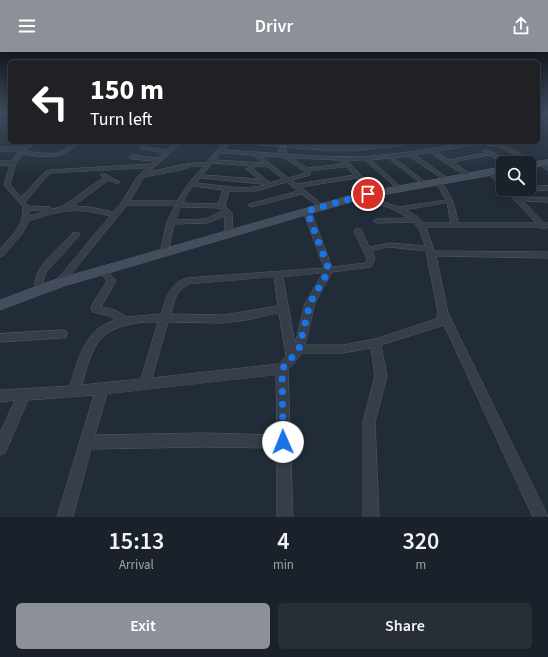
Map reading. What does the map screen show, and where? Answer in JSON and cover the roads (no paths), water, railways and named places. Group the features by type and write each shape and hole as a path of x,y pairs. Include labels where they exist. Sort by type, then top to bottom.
{"street":[{"path":"0,254 19,232 26,220 26,208 7,185 12,163 22,151 31,144"},
{"path":"0,148 45,155 60,154 74,144"},
{"path":"59,283 89,245 116,215 125,203 140,176 177,144"},
{"path":"164,252 171,222 184,194 197,176 226,144"},
{"path":"286,155 291,144 323,148 346,148 396,144 442,181 450,201 455,225"},
{"path":"319,144 323,148"},
{"path":"342,144 356,158"},
{"path":"220,151 341,158 390,158 469,144 496,156"},
{"path":"496,144 540,165"},
{"path":"142,148 168,152"},
{"path":"432,151 470,176"},
{"path":"254,153 268,166 322,207"},
{"path":"447,162 491,153"},
{"path":"286,155 307,170 347,165"},
{"path":"132,157 159,160"},
{"path":"341,158 376,193"},
{"path":"366,158 400,189"},
{"path":"390,158 426,184"},
{"path":"0,163 12,163"},
{"path":"140,176 192,164 257,164 268,166"},
{"path":"208,164 249,169 267,184"},
{"path":"249,169 257,164"},
{"path":"21,202 48,173 152,166"},
{"path":"85,170 117,182"},
{"path":"192,184 215,186 227,189 252,189 307,175 309,172 307,170"},
{"path":"0,305 59,283 359,196 496,171"},
{"path":"489,172 496,179"},
{"path":"197,176 267,184"},
{"path":"295,186 358,176"},
{"path":"0,177 9,177"},
{"path":"67,207 83,197 101,181 108,178"},
{"path":"536,189 548,188"},
{"path":"227,189 224,209 229,233"},
{"path":"251,205 304,192"},
{"path":"359,196 398,209 418,223 425,233 443,313 541,517"},
{"path":"513,196 546,227"},
{"path":"517,200 548,200"},
{"path":"398,209 450,201"},
{"path":"125,203 179,204 224,209"},
{"path":"26,220 67,207 83,207 116,215"},
{"path":"26,208 55,210"},
{"path":"171,222 207,221 224,209"},
{"path":"307,211 329,270"},
{"path":"377,221 455,225 546,227"},
{"path":"144,384 172,296 177,287 187,280 329,270 370,263 371,259 358,231"},
{"path":"40,290 39,280 42,271 76,235"},
{"path":"367,250 389,245 430,251 548,255"},
{"path":"275,517 285,517 282,369 299,349 310,303 329,270"},
{"path":"103,271 112,281 96,305 96,309 112,313 126,320"},
{"path":"278,274 292,357"},
{"path":"75,390 84,357 95,339 103,330 115,324 126,320 165,318 224,319 283,309"},
{"path":"299,349 343,349 375,343 440,322 443,313"},
{"path":"0,338 62,334"},
{"path":"371,517 369,422 381,376 375,343"},
{"path":"0,396 144,384 282,369"},
{"path":"65,517 102,388"},
{"path":"0,448 24,394"},
{"path":"87,442 203,440 283,442"}]}
